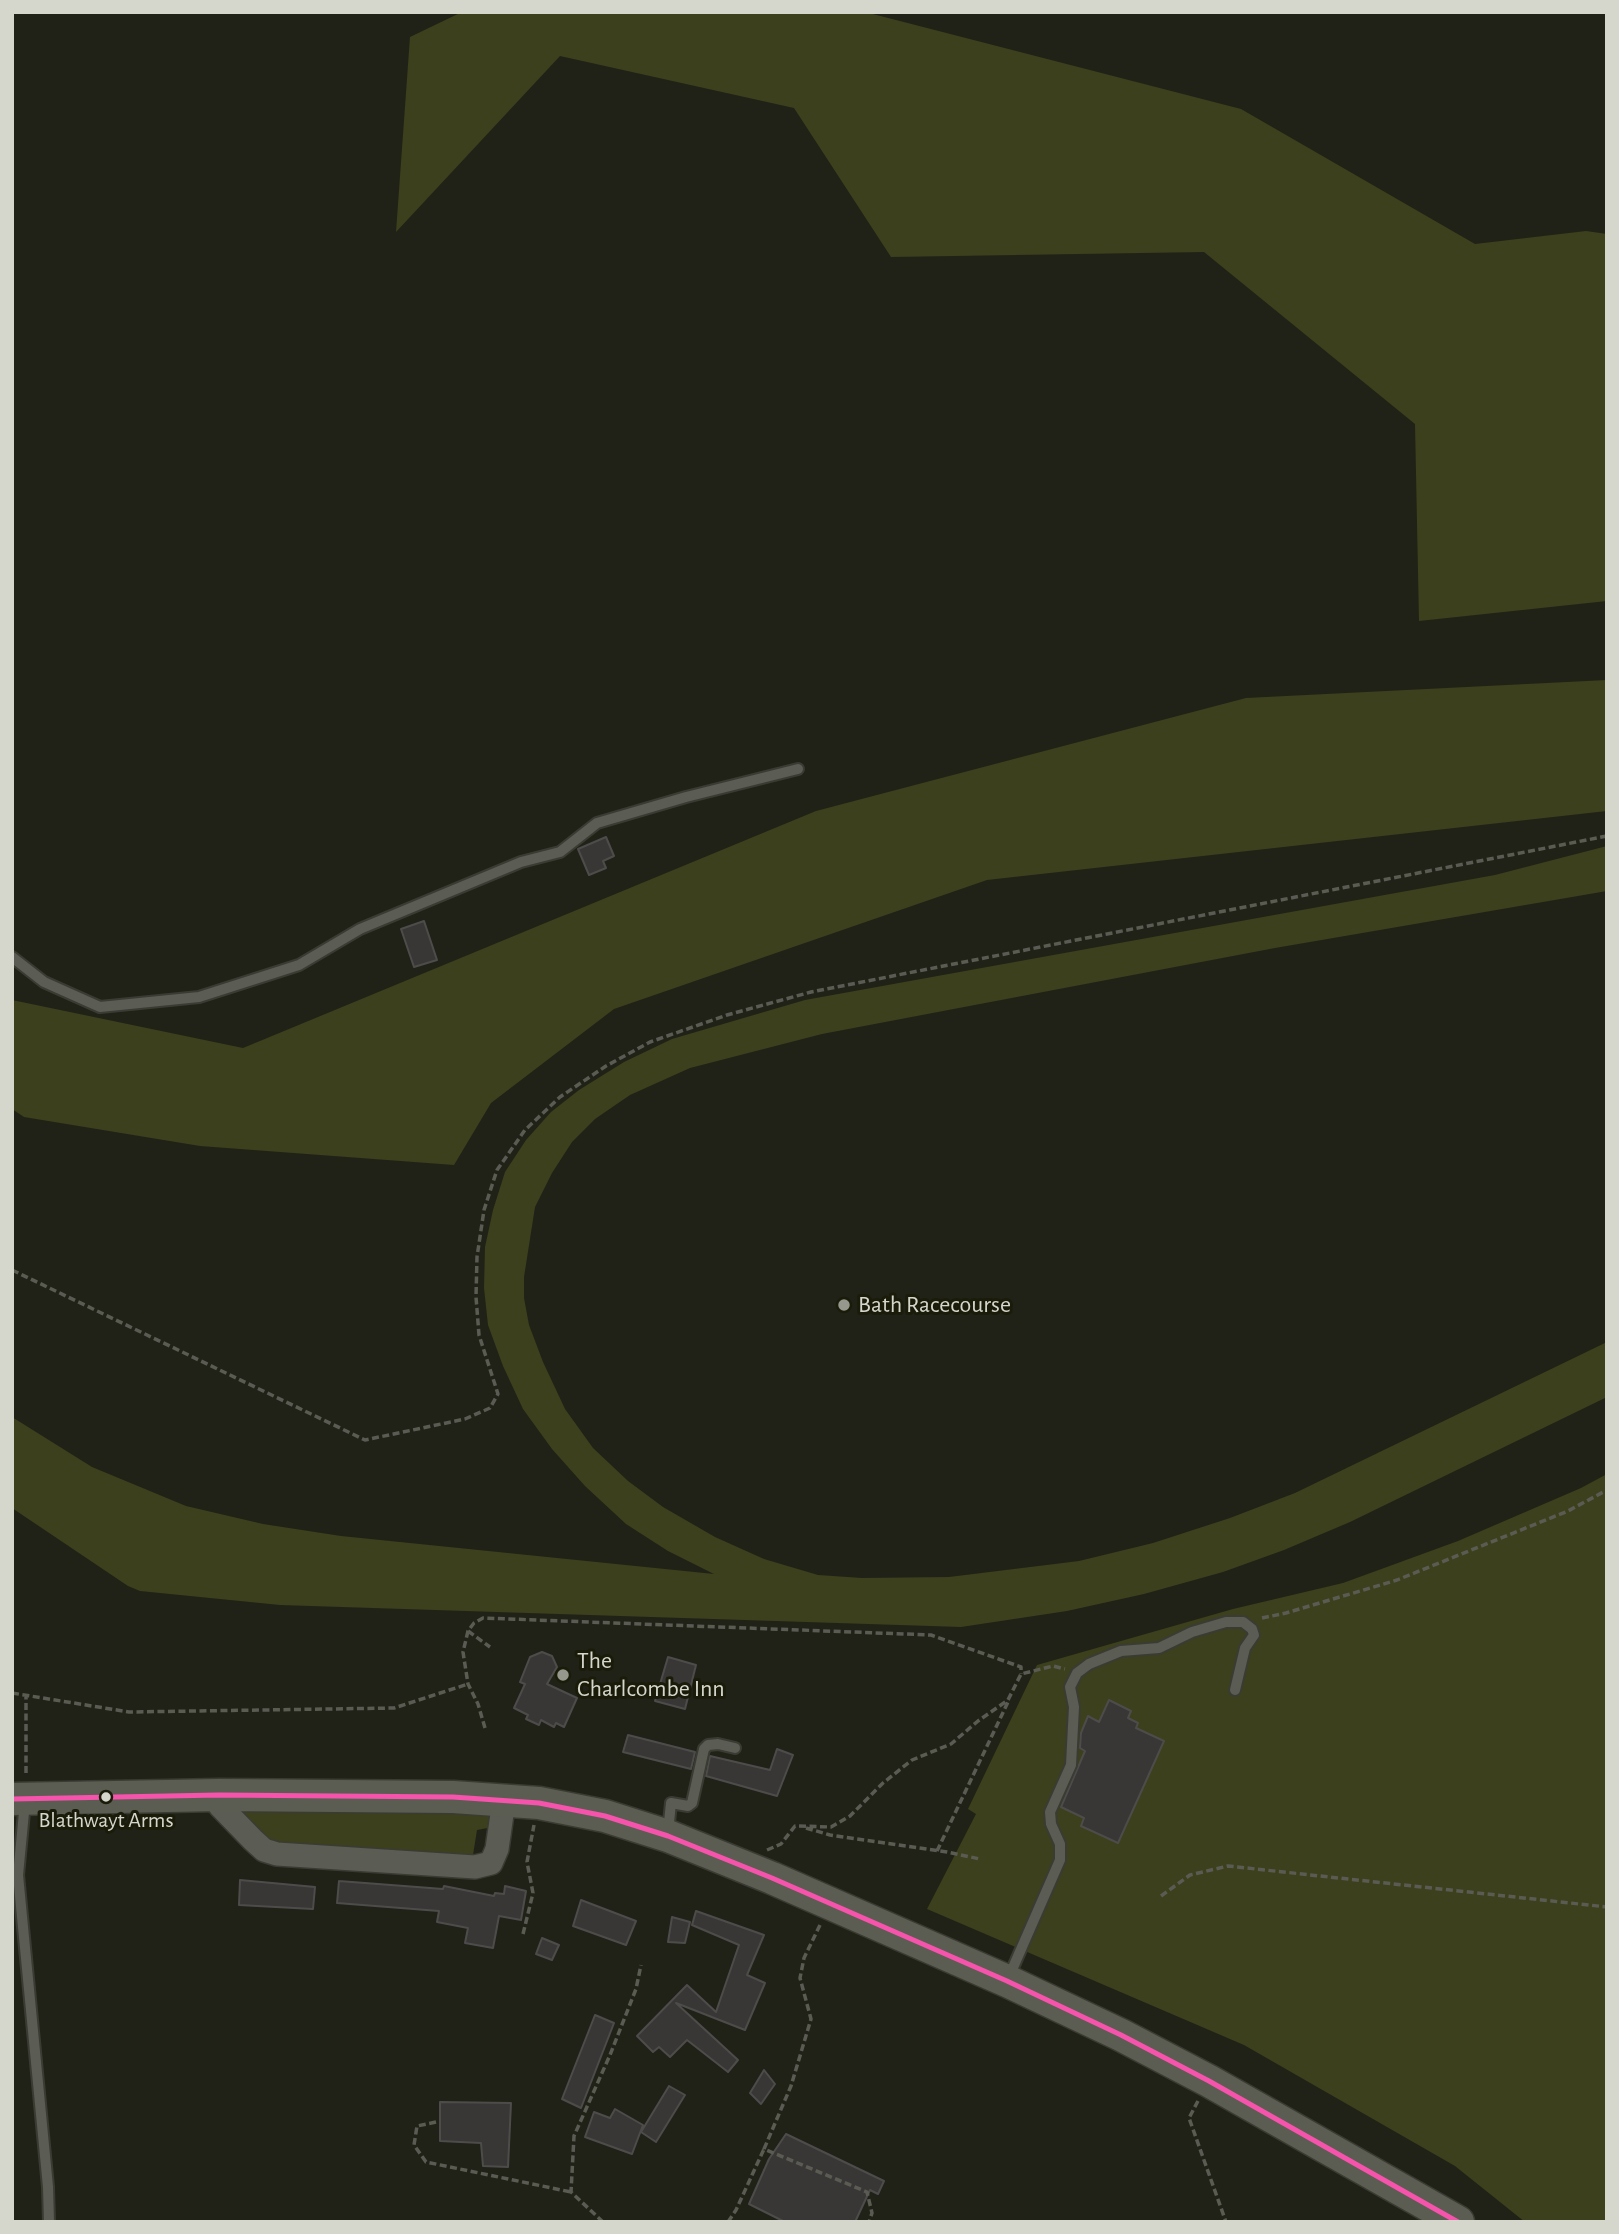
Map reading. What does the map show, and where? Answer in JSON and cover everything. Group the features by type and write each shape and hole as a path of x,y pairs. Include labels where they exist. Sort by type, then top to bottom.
{"street":[{"path":"219,1795 220,1806 253,1840 264,1850 277,1854 475,1867 491,1863 497,1849 504,1800"},
{"path":"19,1799 219,1795 453,1797 539,1803 605,1816 668,1836 831,1904 1007,1981 1121,2035 1209,2081 1458,2222"}],"lane":[{"path":"12,957 44,982 100,1007 200,997 299,965 360,929 521,862 560,852 597,823 686,797 799,769"},
{"path":"1007,1981 1060,1860 1059,1844 1051,1824 1050,1812 1071,1765 1074,1707 1070,1687 1077,1673 1089,1664 1121,1651 1159,1648 1192,1632 1226,1622 1243,1622 1252,1629 1254,1635 1245,1648 1235,1690"},
{"path":"668,1836 671,1803 688,1806 692,1802 704,1749 708,1745 718,1744 735,1748"},
{"path":"19,1799 19,1875 49,2222"}],"path":[{"path":"12,1270 365,1440 465,1419 490,1408 498,1394 479,1335 476,1297 477,1256 484,1210 497,1170 525,1130 560,1097 650,1042 727,1015 811,992 1607,836"},
{"path":"1243,1622 1286,1613 1397,1580 1568,1511 1607,1490"},
{"path":"485,1728 478,1704 468,1684 463,1652 468,1631 474,1623 483,1618 931,1635 1021,1667 1021,1674 937,1851"},
{"path":"468,1631 490,1647"},
{"path":"1021,1674 1053,1666 1077,1673"},
{"path":"12,1693 130,1712 394,1708 468,1684"},
{"path":"19,1799 26,1695"},
{"path":"762,1852 781,1844 795,1826 831,1827 850,1816 883,1783 912,1760 951,1744 1009,1700"},
{"path":"523,1934 533,1893 527,1861 539,1803"},
{"path":"799,1826 830,1835 980,1860"},
{"path":"1161,1896 1190,1875 1228,1866 1607,1907"},
{"path":"728,2222 736,2210 791,2086 811,2019 800,1978 804,1958 831,1904"},
{"path":"571,2192 574,2136 632,2000 641,1965"},
{"path":"1209,2081 1189,2118 1226,2222"},
{"path":"436,2122 417,2126 415,2145 426,2162 571,2192 603,2222"},
{"path":"764,2149 867,2192 872,2213 869,2222"}],"green space":[{"path":"462,12 865,12 1241,109 1475,244 1586,231 1607,234 1607,601 1419,621 1415,424 1204,252 891,257 794,108 560,56 396,232 410,37"},
{"path":"1607,680 1607,811 987,880 614,1009 491,1103 454,1165 200,1146 24,1117 12,1109 12,1000 243,1048 816,811 1246,698"},
{"path":"1607,846 1607,891 1275,948 822,1034 690,1068 630,1095 595,1119 572,1142 535,1207 524,1277 524,1298 529,1325 565,1409 593,1448 628,1481 663,1507 715,1537 764,1559 818,1575 862,1578 949,1577 1079,1561 1153,1543 1295,1493 1607,1342 1607,1397 1350,1522 1284,1550 1223,1572 1144,1594 1067,1611 961,1627 280,1605 140,1591 128,1586 12,1508 12,1417 92,1467 186,1506 263,1524 341,1536 714,1574 668,1551 626,1524 585,1486 552,1449 523,1409 488,1325 484,1288 485,1247 493,1210 505,1172 526,1140 551,1112 579,1090 624,1062 672,1039 805,1000 1495,875"},
{"path":"1607,1474 1607,2222 1525,2222 1455,2166 1244,2045 927,1909 976,1814 968,1809 1037,1665 1233,1609 1343,1583 1458,1541 1581,1488"},
{"path":"232,1806 495,1811 493,1827 477,1830 473,1855 285,1848 267,1843"}],"building":[{"path":"606,837 614,856 603,861 606,868 589,875 578,849"},
{"path":"424,921 437,960 414,967 401,929"},
{"path":"542,1652 552,1656 557,1667 547,1684 577,1698 564,1727 556,1723 554,1727 541,1720 539,1725 526,1719 528,1715 514,1708 525,1684 520,1682 530,1657"},
{"path":"668,1657 696,1665 685,1709 655,1701"},
{"path":"1109,1700 1131,1711 1128,1718 1138,1723 1136,1728 1164,1741 1118,1843 1081,1826 1084,1818 1061,1807 1085,1751 1080,1748 1081,1733 1088,1716 1099,1722"},
{"path":"628,1735 695,1752 691,1769 623,1752"},
{"path":"777,1749 793,1755 777,1796 706,1776 710,1756 770,1770"},
{"path":"240,1880 315,1887 313,1909 239,1905"},
{"path":"339,1881 443,1889 444,1886 494,1896 495,1893 504,1894 505,1886 526,1891 521,1920 499,1916 493,1948 465,1943 468,1928 437,1922 439,1911 337,1903"},
{"path":"581,1900 636,1921 626,1945 573,1926"},
{"path":"696,1911 764,1935 747,1975 765,1983 745,2030 676,2003 738,2060 728,2072 687,2040 670,2057 659,2047 653,2052 637,2036 687,1985 716,2012 739,1945 692,1925"},
{"path":"672,1917 690,1922 685,1943 668,1942"},
{"path":"542,1938 559,1945 552,1960 536,1954"},
{"path":"595,2015 614,2023 581,2108 562,2099"},
{"path":"764,2070 775,2084 761,2104 750,2093"},
{"path":"669,2086 685,2095 656,2142 641,2132"},
{"path":"440,2102 511,2103 508,2167 483,2166 481,2143 440,2141"},
{"path":"615,2109 643,2125 632,2154 585,2137 594,2112 610,2118"},
{"path":"786,2134 884,2181 878,2194 870,2190 855,2222 785,2222 749,2204 769,2159"}],"transit line":[{"path":"12,1799 219,1795 453,1797 539,1803 605,1816 668,1836 772,1878 1007,1981 1121,2035 1209,2081 1458,2222"}],"place":[{"name":"Bath Racecourse","path":"844,1305"},
{"name":"The Charlcombe Inn","path":"563,1675"},
{"name":"Blathwayt Arms","path":"106,1797"}]}
